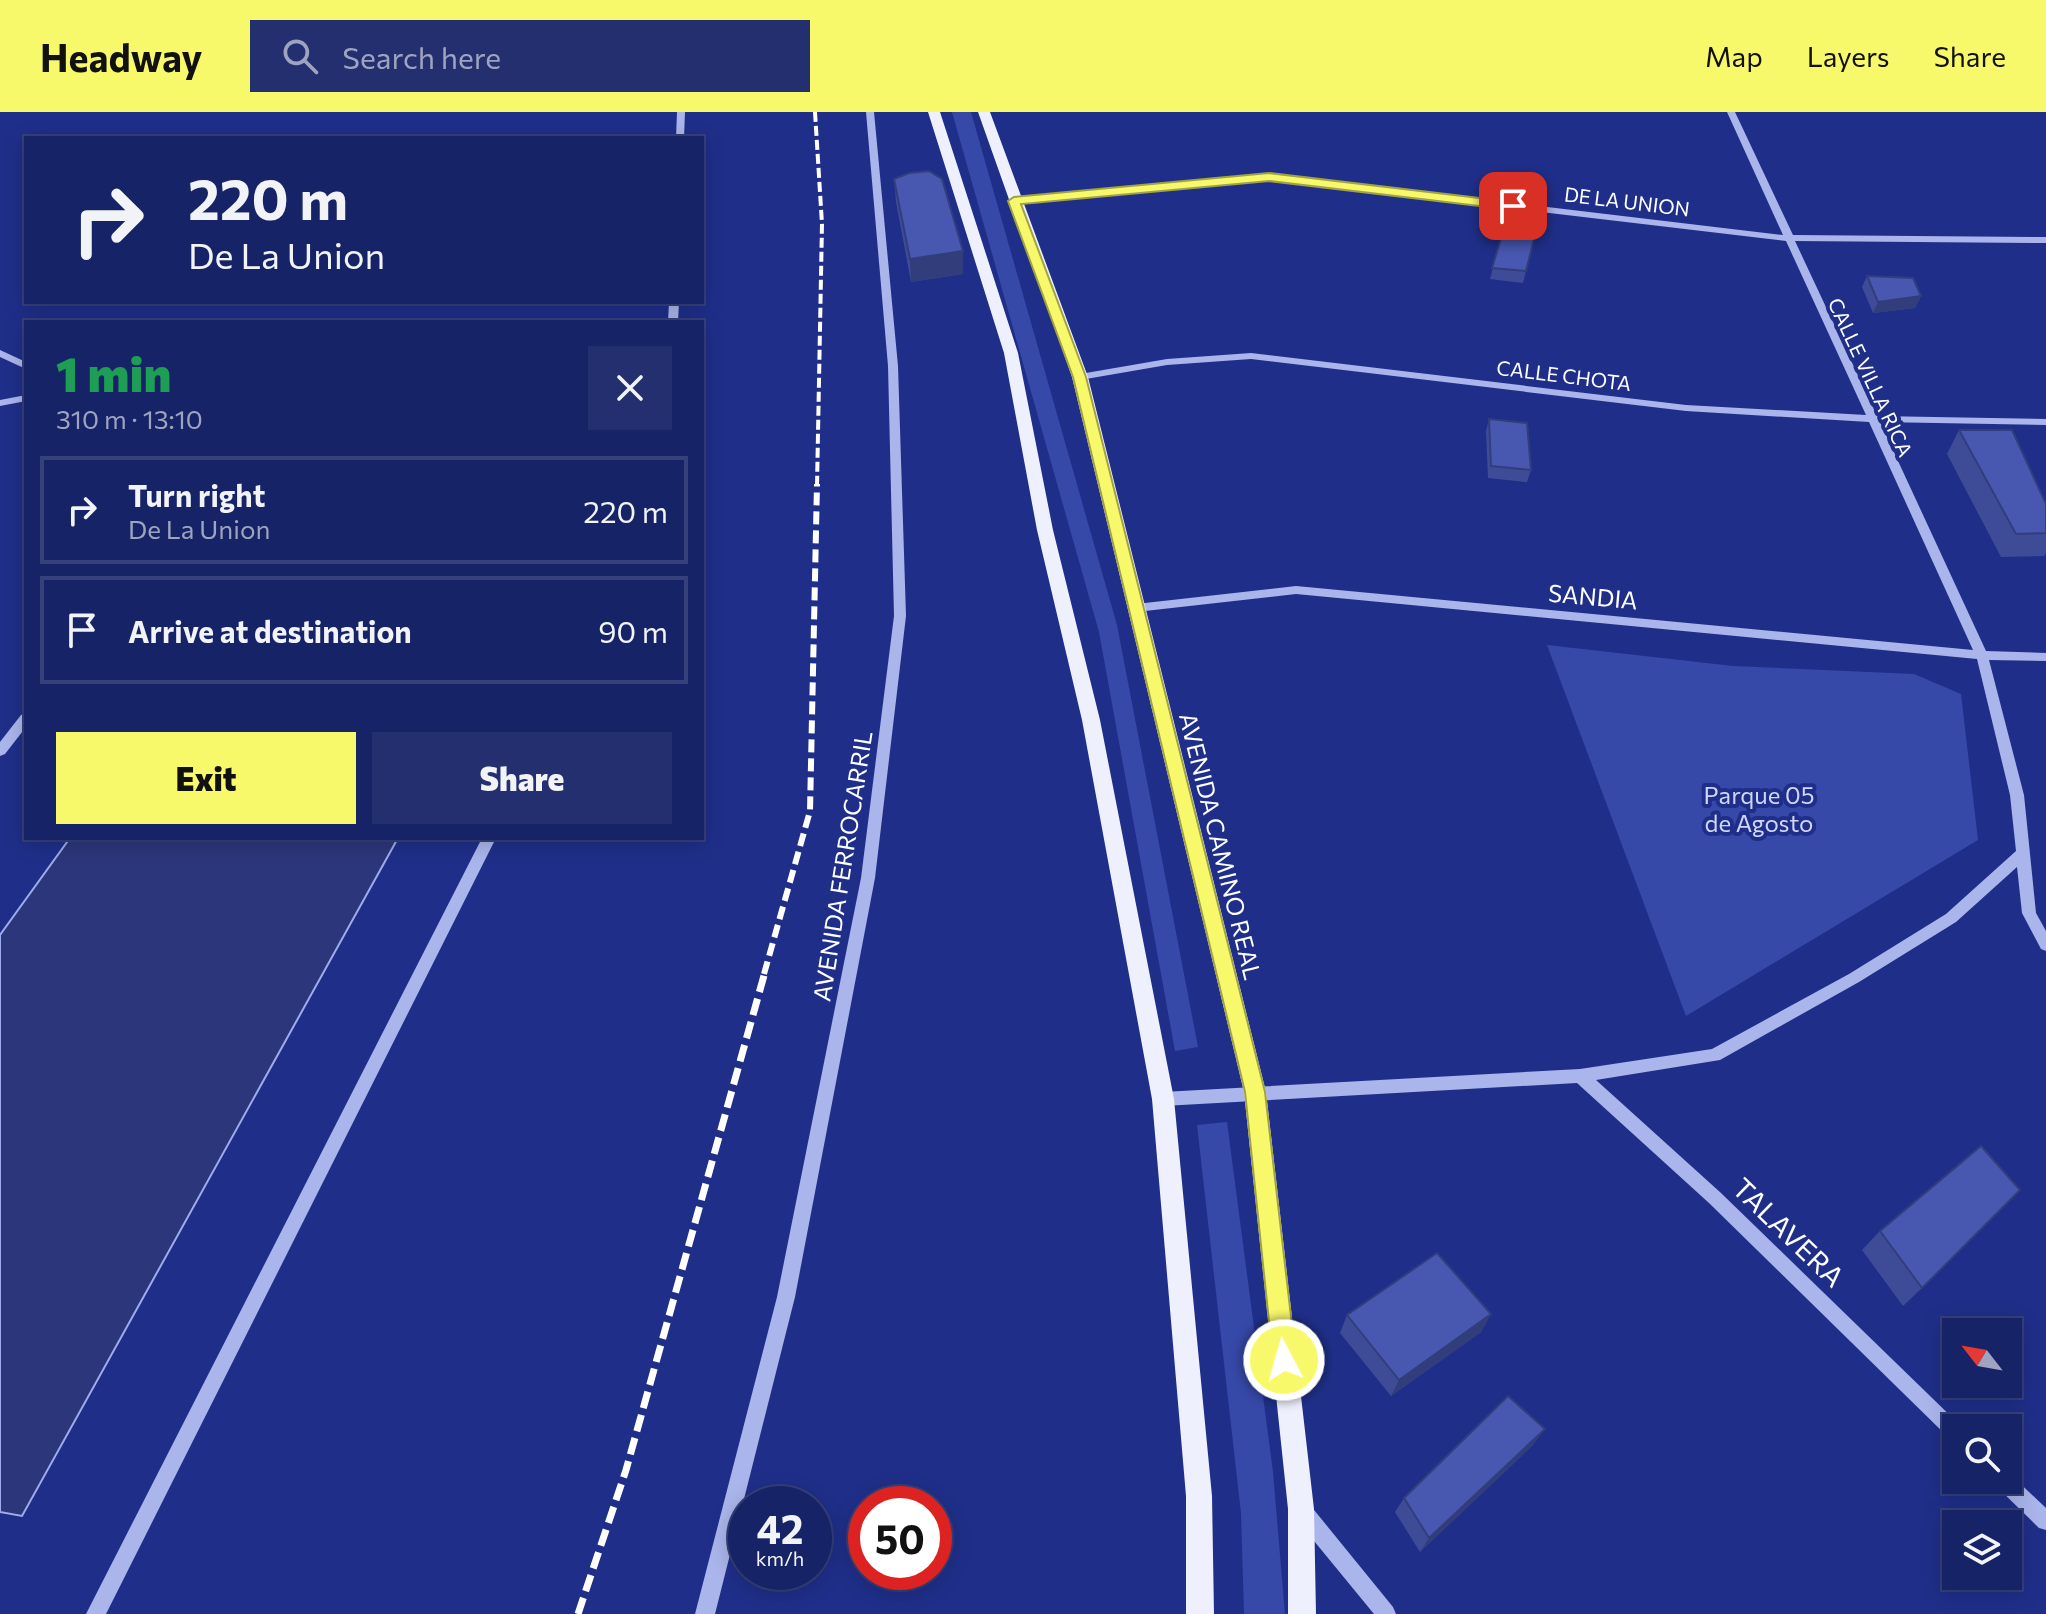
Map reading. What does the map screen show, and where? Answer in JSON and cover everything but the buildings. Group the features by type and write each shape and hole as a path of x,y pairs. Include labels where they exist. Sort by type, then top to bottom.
{"main road":[{"path":"934,112 1011,353 1045,530 1091,720 1163,1099 1199,1496 1200,1614"},
{"name":"AVENIDA CAMINO REAL","path":"984,112 1080,377 1255,1092 1301,1509 1302,1614"}],"street":[{"path":"680,136 681,112"},
{"name":"AVENIDA FERROCARRIL","path":"705,1614 789,1282 868,878 900,616 893,366 870,112"},
{"name":"CALLE VILLA RICA","path":"1731,112 1982,655 2017,795 2029,913 2046,945"},
{"name":"DE LA UNION","path":"1014,201 1269,177 1787,238 2046,240"},
{"path":"0,353 24,365"},
{"name":"CALLE CHOTA","path":"1080,377 1167,362 1251,356 1686,408 1871,419 2046,422"},
{"path":"0,403 24,398"},
{"name":"SANDIA","path":"1136,608 1296,590 1982,655 2046,657"},
{"path":"0,751 24,721"},
{"path":"96,1614 488,840"},
{"path":"1163,1099 1580,1076 1715,1055 1854,978 1951,918 2021,855"},
{"name":"TALAVERA","path":"1580,1076 1715,1198 1942,1419"},
{"path":"2018,1494 2046,1521"},
{"path":"1301,1509 1386,1614"}],"green space":[{"path":"952,112 971,112 1117,625 1198,1047 1175,1051 1099,632"},
{"name":"Parque 05 de Agosto","path":"1547,645 1733,666 1914,674 1961,694 1978,840 1686,1016"},
{"path":"1227,1122 1273,1472 1285,1614 1244,1614 1241,1513 1197,1125"}],"water":[{"path":"69,840 397,840 22,1516 0,1512 0,935"}],"railway":[{"path":"815,112 822,224 817,486"},
{"path":"764,974 810,811 817,484"},
{"path":"578,1614 626,1470 765,972"}],"route":[{"path":"1284,1360 1255,1092 1080,377 1014,201 1269,177 1513,206"}]}
